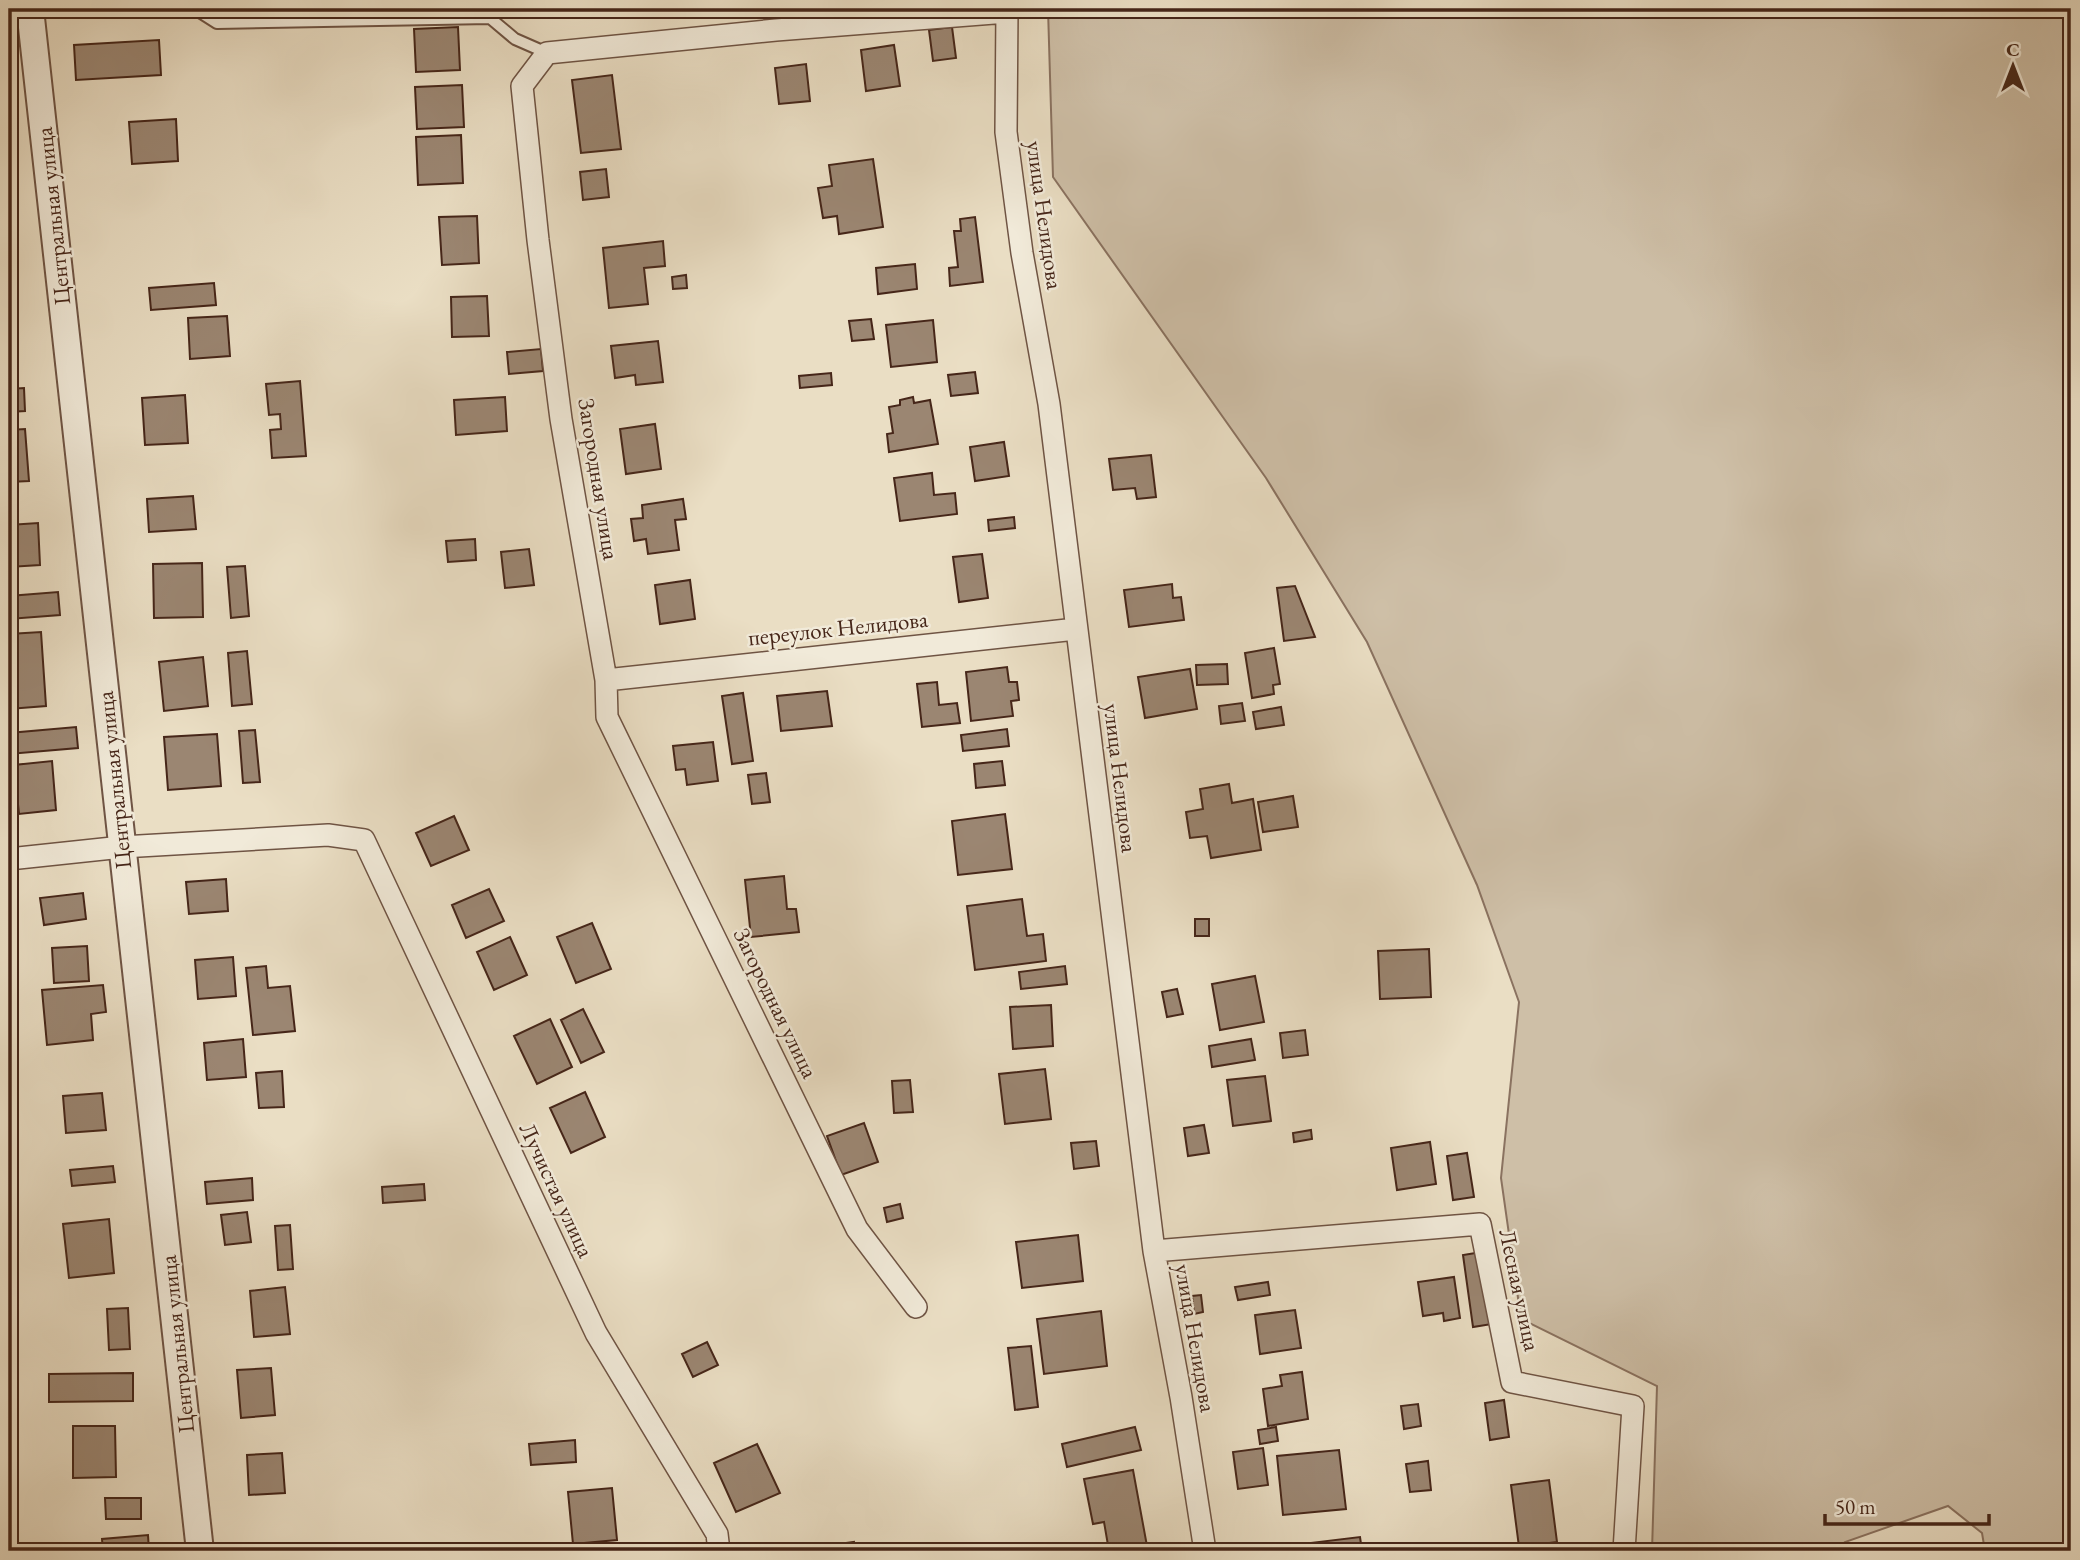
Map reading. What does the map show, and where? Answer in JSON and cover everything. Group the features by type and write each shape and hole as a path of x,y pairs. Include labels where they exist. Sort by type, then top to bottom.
{"street":[{"name":"Центральная улица","path":"30,9 200,1551"},
{"path":"547,53 1007,10"},
{"name":"улица Нелидова","path":"1007,10 1006,132 1022,253 1049,404 1154,1251 1181,1397 1205,1551"},
{"name":"Загородная улица","path":"547,53 522,86 561,419 606,680 607,717 857,1229 916,1307"},
{"name":"переулок Нелидова","path":"606,680 1076,629"},
{"name":"Лучистая улица","path":"122,847 328,835 364,840 596,1333 718,1534 719,1551"},
{"path":"9,859 122,847"},
{"name":"Лесная улица","path":"1154,1251 1480,1224 1512,1382 1633,1406 1624,1551"}],"lane":[{"path":"195,9 218,23 490,18 515,39 547,53"}],"shaded area":[{"path":"1048,9 2071,9 2071,1551 1985,1551 1982,1533 1948,1506 1845,1542 1848,1551 1652,1551 1657,1386 1521,1319 1501,1178 1519,1002 1477,885 1367,642 1266,478 1053,177"}],"building":[{"path":"458,27 460,70 416,72 414,29"},
{"path":"952,27 956,58 933,61 929,30"},
{"path":"159,40 161,75 76,80 74,45"},
{"path":"894,45 900,86 866,91 861,50"},
{"path":"806,64 810,101 779,104 775,68"},
{"path":"612,75 621,149 581,153 572,80"},
{"path":"462,85 464,127 417,129 415,87"},
{"path":"176,119 178,161 132,164 129,122"},
{"path":"461,135 463,183 418,185 416,137"},
{"path":"873,159 883,227 839,234 837,216 823,218 818,188 832,186 829,165"},
{"path":"606,169 609,197 583,200 580,172"},
{"path":"477,216 479,263 442,265 439,217"},
{"path":"975,217 983,282 950,286 949,268 958,267 954,231 961,231 960,219"},
{"path":"663,241 665,266 644,268 648,304 609,308 603,248"},
{"path":"915,264 917,289 878,294 876,268"},
{"path":"686,275 687,288 673,289 672,277"},
{"path":"214,283 216,305 151,310 149,288"},
{"path":"487,296 489,336 452,337 451,297"},
{"path":"227,316 230,356 190,359 188,318"},
{"path":"871,319 874,339 852,341 849,321"},
{"path":"933,320 937,362 891,367 886,325"},
{"path":"658,341 663,382 636,385 635,375 615,378 611,346"},
{"path":"541,349 543,371 509,374 507,352"},
{"path":"975,372 978,393 951,396 948,375"},
{"path":"831,373 832,385 800,388 799,376"},
{"path":"300,381 306,456 272,458 270,430 281,429 280,414 269,415 266,384"},
{"path":"24,388 25,411 9,412 9,389"},
{"path":"185,395 188,443 145,445 142,398"},
{"path":"505,397 507,431 456,435 454,400"},
{"path":"913,397 914,403 930,400 938,444 889,452 887,434 893,433 889,407 900,405 900,400"},
{"path":"655,424 661,469 626,474 620,429"},
{"path":"25,429 29,481 9,482 9,430"},
{"path":"1004,442 1009,476 975,481 970,447"},
{"path":"1151,455 1156,497 1137,499 1135,488 1113,490 1109,459"},
{"path":"932,473 934,495 955,493 957,514 900,521 894,478"},
{"path":"193,496 196,529 149,532 147,499"},
{"path":"683,499 686,519 675,520 679,550 648,554 646,539 634,541 631,519 643,518 642,505"},
{"path":"1014,517 1015,528 989,531 988,520"},
{"path":"38,523 40,565 9,567 9,525"},
{"path":"475,539 476,560 448,562 446,541"},
{"path":"529,549 534,585 505,588 501,552"},
{"path":"982,554 988,598 959,602 953,557"},
{"path":"202,563 203,617 154,618 153,564"},
{"path":"245,566 249,616 231,618 227,567"},
{"path":"690,580 695,619 660,624 655,585"},
{"path":"1172,584 1173,598 1181,597 1184,620 1129,627 1124,590"},
{"path":"1295,586 1315,637 1284,641 1277,588"},
{"path":"58,592 60,615 9,619 9,596"},
{"path":"41,632 46,706 9,709 9,634"},
{"path":"1274,648 1280,684 1273,685 1274,694 1252,698 1245,653"},
{"path":"247,651 252,704 232,706 228,653"},
{"path":"203,657 208,706 164,711 159,662"},
{"path":"1227,664 1228,684 1197,685 1196,665"},
{"path":"1007,667 1009,682 1017,682 1019,700 1011,701 1013,716 971,721 966,672"},
{"path":"1190,669 1197,709 1145,718 1138,677"},
{"path":"937,682 939,705 957,703 960,723 922,727 917,684"},
{"path":"827,691 832,726 781,731 777,696"},
{"path":"743,693 753,761 732,764 722,696"},
{"path":"1242,703 1245,721 1221,724 1219,706"},
{"path":"1281,707 1284,725 1256,729 1253,712"},
{"path":"76,727 78,748 9,754 9,733"},
{"path":"1007,729 1009,746 963,751 961,735"},
{"path":"255,730 260,782 243,783 239,731"},
{"path":"217,734 221,786 168,790 164,737"},
{"path":"713,742 718,781 687,785 685,769 676,770 673,746"},
{"path":"52,761 56,810 19,814 14,765"},
{"path":"1002,761 1005,785 976,788 974,764"},
{"path":"766,773 770,802 752,804 748,775"},
{"path":"1229,784 1232,803 1253,799 1261,850 1211,858 1207,836 1190,838 1186,812 1203,809 1200,789"},
{"path":"1293,796 1298,827 1263,832 1258,802"},
{"path":"1005,814 1012,869 958,875 952,821"},
{"path":"454,816 469,850 431,866 416,833"},
{"path":"784,876 787,909 796,909 799,932 751,937 745,880"},
{"path":"226,879 228,911 189,914 186,882"},
{"path":"489,889 504,921 466,938 452,905"},
{"path":"83,893 86,919 44,925 40,898"},
{"path":"1022,899 1027,936 1043,934 1046,961 975,970 967,906"},
{"path":"1195,919 1209,919 1209,936 1195,936"},
{"path":"592,923 611,969 576,983 557,937"},
{"path":"510,937 527,975 494,990 477,952"},
{"path":"87,946 89,981 54,983 52,948"},
{"path":"1429,949 1431,997 1380,999 1378,951"},
{"path":"233,957 236,996 198,999 195,960"},
{"path":"266,966 268,988 290,986 295,1031 253,1035 246,968"},
{"path":"1065,966 1067,984 1021,989 1019,972"},
{"path":"1255,976 1264,1022 1220,1030 1212,984"},
{"path":"103,985 106,1012 91,1014 93,1040 47,1045 42,990"},
{"path":"1177,989 1183,1014 1167,1017 1162,992"},
{"path":"1051,1005 1053,1046 1013,1049 1010,1007"},
{"path":"583,1009 604,1052 581,1063 561,1020"},
{"path":"550,1019 572,1067 537,1084 514,1036"},
{"path":"1305,1030 1308,1055 1283,1058 1280,1033"},
{"path":"243,1039 246,1077 207,1080 204,1043"},
{"path":"1251,1039 1255,1060 1212,1067 1209,1046"},
{"path":"1045,1069 1051,1119 1005,1124 999,1074"},
{"path":"282,1071 284,1107 259,1108 256,1073"},
{"path":"1265,1076 1271,1121 1233,1126 1227,1080"},
{"path":"910,1080 913,1112 894,1113 892,1081"},
{"path":"585,1092 605,1137 571,1153 550,1108"},
{"path":"102,1093 106,1130 66,1133 63,1096"},
{"path":"864,1123 878,1162 841,1175 827,1136"},
{"path":"1204,1125 1209,1153 1188,1156 1184,1128"},
{"path":"1311,1130 1312,1139 1294,1142 1293,1133"},
{"path":"1096,1141 1099,1166 1074,1169 1071,1143"},
{"path":"1430,1142 1436,1184 1397,1190 1391,1148"},
{"path":"1467,1153 1474,1197 1453,1200 1447,1156"},
{"path":"113,1166 115,1182 72,1186 70,1170"},
{"path":"252,1178 253,1200 207,1204 205,1182"},
{"path":"424,1184 425,1200 383,1203 382,1187"},
{"path":"900,1204 903,1218 887,1222 884,1208"},
{"path":"247,1212 251,1242 225,1245 221,1215"},
{"path":"109,1219 114,1273 69,1278 63,1224"},
{"path":"290,1225 293,1269 278,1270 275,1226"},
{"path":"1078,1235 1083,1281 1022,1288 1016,1242"},
{"path":"1482,1252 1492,1324 1473,1327 1463,1255"},
{"path":"1454,1277 1460,1318 1444,1321 1443,1313 1423,1316 1418,1282"},
{"path":"1268,1282 1270,1295 1238,1300 1235,1287"},
{"path":"285,1287 290,1334 254,1337 250,1291"},
{"path":"1201,1295 1203,1312 1194,1314 1192,1296"},
{"path":"128,1308 130,1349 109,1350 107,1309"},
{"path":"1295,1310 1301,1348 1260,1354 1255,1315"},
{"path":"1101,1311 1107,1366 1044,1374 1037,1319"},
{"path":"707,1342 718,1365 693,1377 682,1354"},
{"path":"1031,1346 1038,1407 1015,1410 1008,1348"},
{"path":"271,1368 275,1415 241,1418 237,1370"},
{"path":"1302,1372 1308,1419 1268,1426 1263,1389 1282,1386 1280,1375"},
{"path":"133,1373 133,1401 49,1402 49,1374"},
{"path":"1504,1400 1509,1437 1490,1440 1485,1403"},
{"path":"1418,1404 1421,1426 1404,1429 1401,1406"},
{"path":"73,1426 115,1426 116,1477 73,1478"},
{"path":"1135,1427 1141,1450 1067,1467 1062,1444"},
{"path":"1276,1427 1278,1441 1260,1444 1258,1430"},
{"path":"575,1440 576,1462 531,1465 529,1444"},
{"path":"757,1444 780,1493 736,1512 714,1463"},
{"path":"1263,1448 1268,1485 1238,1489 1233,1452"},
{"path":"1339,1450 1346,1509 1283,1515 1277,1456"},
{"path":"282,1453 285,1493 249,1495 247,1455"},
{"path":"1428,1461 1431,1490 1410,1492 1406,1464"},
{"path":"1133,1470 1147,1546 1132,1549 1133,1551 1109,1551 1104,1522 1093,1524 1084,1479"},
{"path":"1549,1480 1557,1542 1519,1547 1511,1485"},
{"path":"612,1488 617,1540 573,1544 568,1492"},
{"path":"105,1498 141,1498 141,1519 106,1519"},
{"path":"148,1535 149,1551 103,1551 102,1539"},
{"path":"1360,1537 1362,1551 1286,1551 1285,1546"},
{"path":"854,1542 855,1551 802,1551 802,1549"},
{"path":"351,1545 351,1551 328,1551 328,1546"},
{"path":"292,1546 292,1551 255,1551 255,1548"}]}
